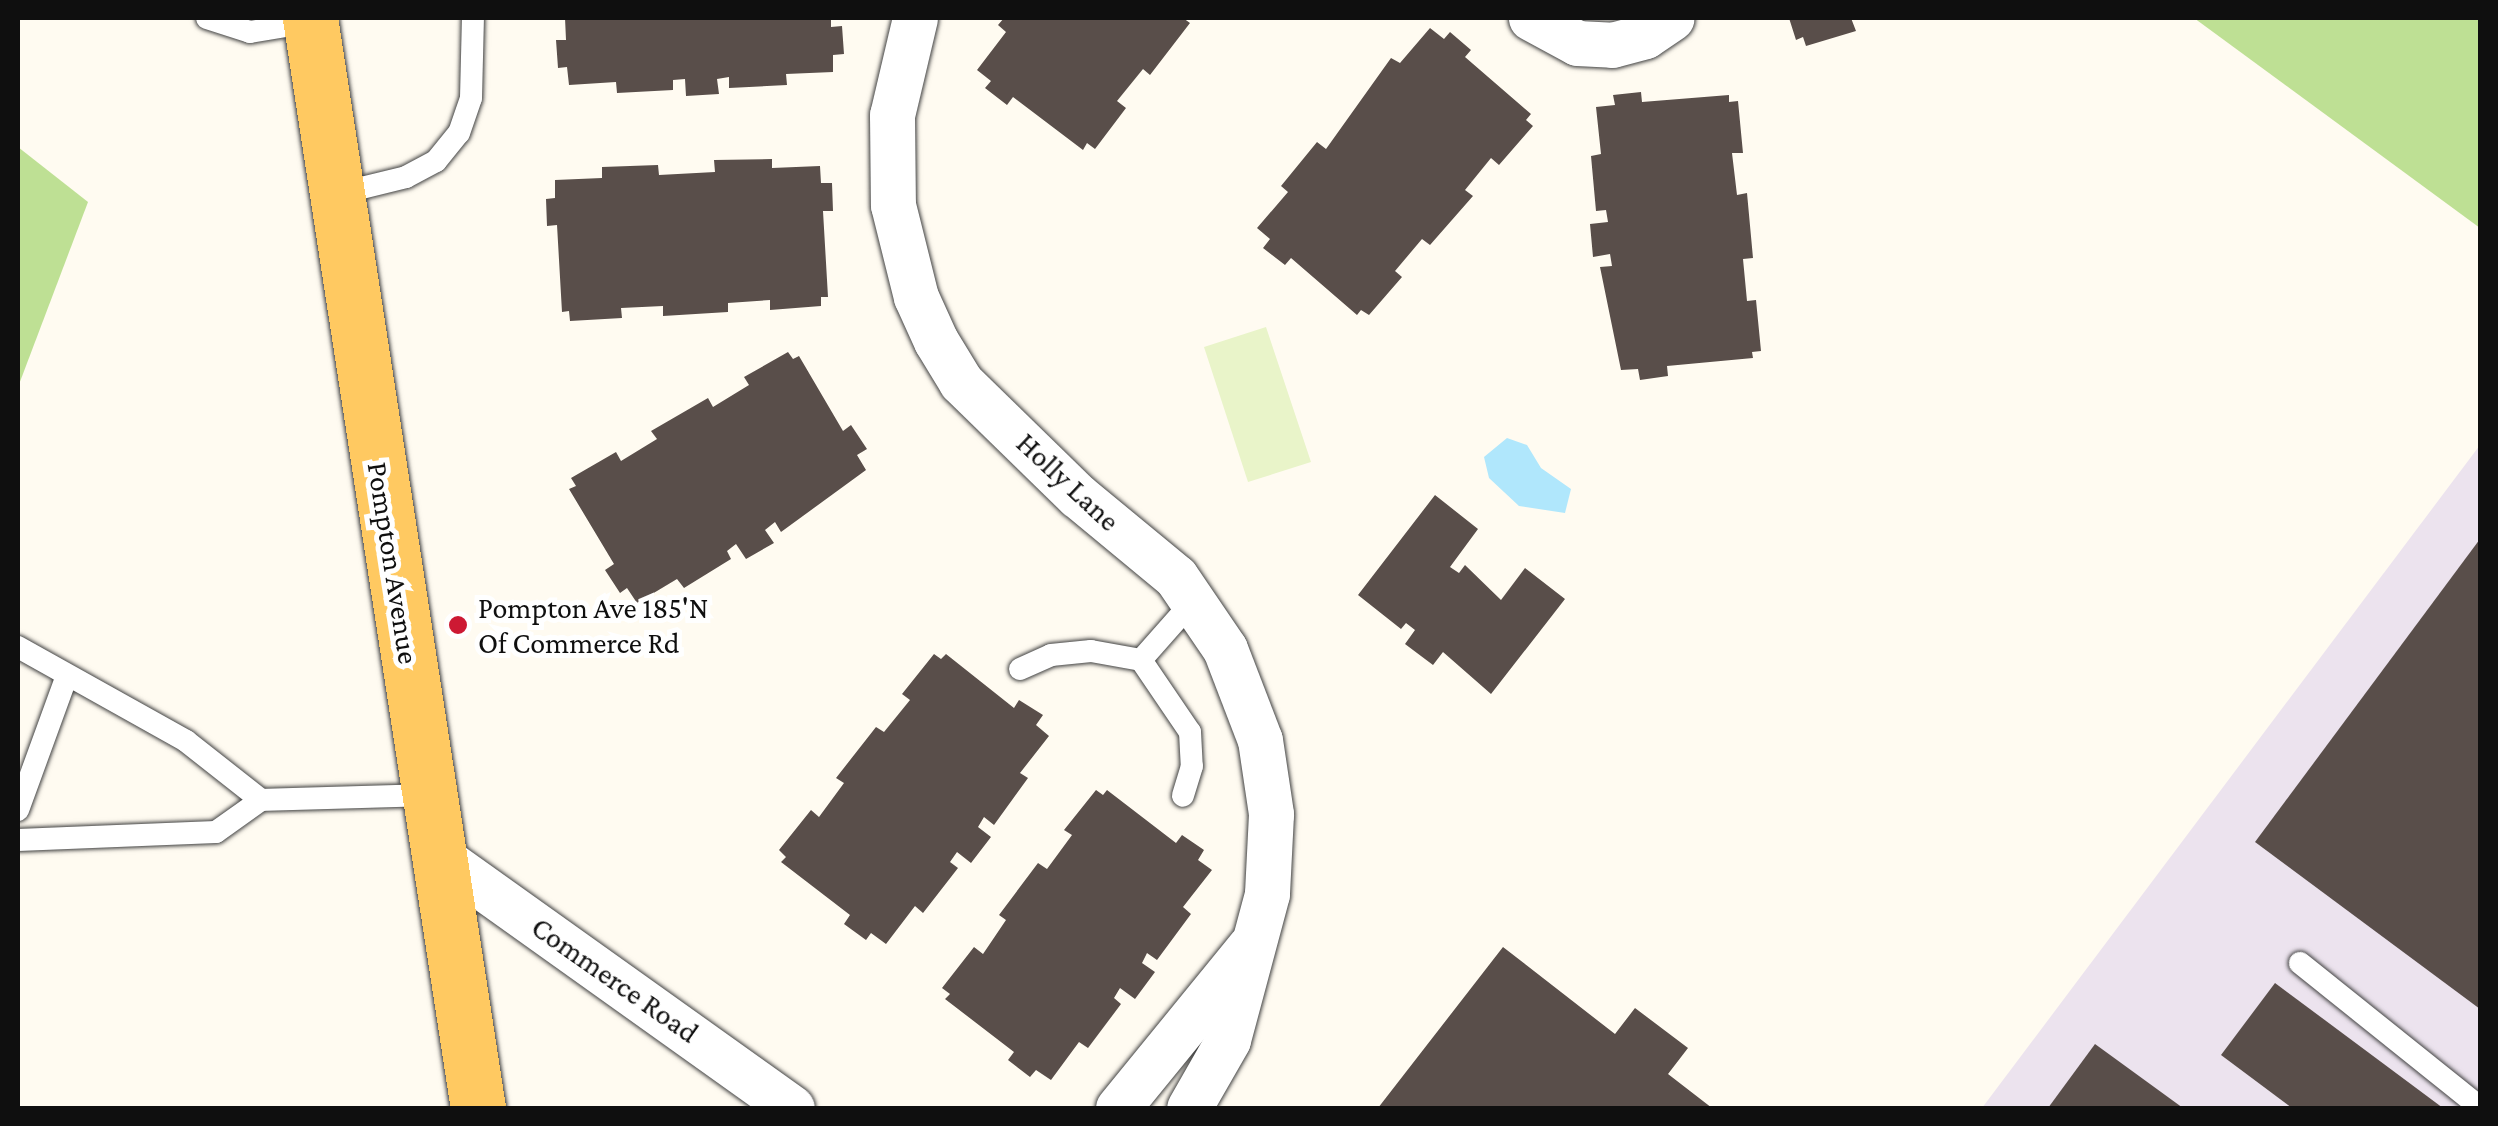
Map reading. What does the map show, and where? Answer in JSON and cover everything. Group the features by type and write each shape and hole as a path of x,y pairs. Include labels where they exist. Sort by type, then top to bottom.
{"main road":[{"name":"Pompton Avenue","path":"310,20 478,1108"}],"street":[{"name":"Holly Lane","path":"915,18 892,115 893,204 916,297 936,341 961,382 1194,600 1238,676 1267,777 1271,851 1258,937 1228,1040 1189,1108"},
{"path":"1530,18 1578,43 1612,45 1645,36 1672,18"},
{"name":"Commerce Road","path":"436,854 792,1108"},
{"path":"1118,1108 1258,937"}],"lane":[{"path":"207,18 250,32 310,20"},
{"path":"337,194 421,169 459,133 471,98 473,18"},
{"path":"1140,660 1194,600"},
{"path":"18,647 66,678 186,741 261,800"},
{"path":"1020,669 1050,655 1091,651 1140,660 1190,732 1192,766 1183,796"},
{"path":"18,810 66,678"},
{"path":"18,840 216,832 261,800 428,796"},
{"path":"2300,963 2480,1107"}],"shaded area":[{"path":"2480,445 2480,1108 1982,1108"}],"green space":[{"path":"2194,18 2480,18 2480,228"},
{"path":"18,147 88,202 18,387"},
{"path":"1266,327 1311,462 1248,482 1204,347"}],"water":[{"path":"1507,438 1527,445 1541,468 1571,489 1565,513 1519,506 1489,478 1484,457"}],"building":[{"path":"565,18 831,18 831,27 842,26 844,54 833,55 833,72 786,74 787,85 729,88 729,77 717,79 719,94 686,96 685,79 673,80 673,90 617,93 616,82 569,85 567,67 558,68 556,40 566,40"},
{"path":"1004,18 1183,18 1190,23 1150,75 1143,69 1117,101 1126,108 1095,149 1087,143 1083,150 1013,97 1007,105 985,88 991,81 977,70 1006,32 998,25"},
{"path":"1789,18 1851,18 1856,31 1806,46 1803,37 1796,40"},
{"path":"1430,28 1444,39 1450,32 1471,50 1465,57 1531,114 1526,120 1533,126 1499,165 1491,158 1465,190 1473,196 1430,245 1422,239 1395,271 1402,277 1369,315 1361,310 1357,315 1291,258 1285,265 1263,248 1270,239 1257,228 1288,192 1281,186 1317,142 1326,149 1391,58 1400,63"},
{"path":"1641,92 1642,102 1729,95 1729,102 1738,101 1743,153 1732,153 1737,195 1747,193 1753,258 1743,259 1747,301 1756,300 1761,351 1752,352 1753,358 1667,366 1668,376 1640,380 1638,369 1621,370 1600,267 1612,266 1610,254 1593,257 1590,224 1608,222 1606,210 1596,211 1591,156 1601,154 1596,107 1615,105 1613,95"},
{"path":"772,159 772,168 820,166 821,183 832,183 833,211 823,211 828,297 821,297 821,306 770,310 770,300 728,303 728,312 663,316 663,306 621,308 622,318 570,321 569,311 562,312 557,225 547,226 546,199 555,198 555,180 602,178 602,167 658,165 659,175 715,172 714,160"},
{"path":"788,352 793,359 799,356 843,431 851,425 867,449 857,455 866,470 781,532 775,522 765,530 774,543 746,559 736,544 727,551 731,559 684,588 677,579 637,603 627,588 620,593 605,570 614,564 569,489 576,486 571,478 616,452 621,461 657,439 651,431 708,398 713,407 749,385 744,377"},
{"path":"1435,495 1478,529 1450,567 1459,573 1465,565 1501,600 1525,568 1565,599 1491,694 1443,652 1433,665 1405,644 1415,630 1406,623 1401,629 1358,595"},
{"path":"2480,539 2480,1009 2255,842"},
{"path":"934,654 941,659 946,654 1014,708 1019,700 1043,715 1036,725 1049,736 1020,773 1028,778 994,825 984,817 978,827 991,837 971,863 957,852 950,862 958,868 923,913 915,906 886,944 871,933 866,940 844,924 850,915 781,862 786,857 779,850 811,810 819,817 844,783 836,778 876,727 884,732 910,700 902,694"},
{"path":"1096,790 1103,795 1107,790 1176,843 1182,835 1204,850 1198,860 1212,870 1183,907 1191,914 1157,960 1147,953 1142,963 1155,972 1135,999 1120,988 1114,998 1121,1004 1088,1048 1079,1042 1051,1080 1036,1070 1030,1077 1008,1060 1014,1052 945,999 950,994 942,988 974,947 983,954 1006,920 999,915 1038,863 1047,869 1072,835 1064,830"},
{"path":"1503,947 1615,1034 1635,1008 1688,1048 1668,1074 1712,1108 1378,1108"},
{"path":"2275,983 2443,1108 2292,1108 2221,1055"},
{"path":"2095,1044 2183,1108 2048,1108"}],"place":[{"name":"Pompton Ave 185'N Of Commerce Rd","path":"458,625"}]}
